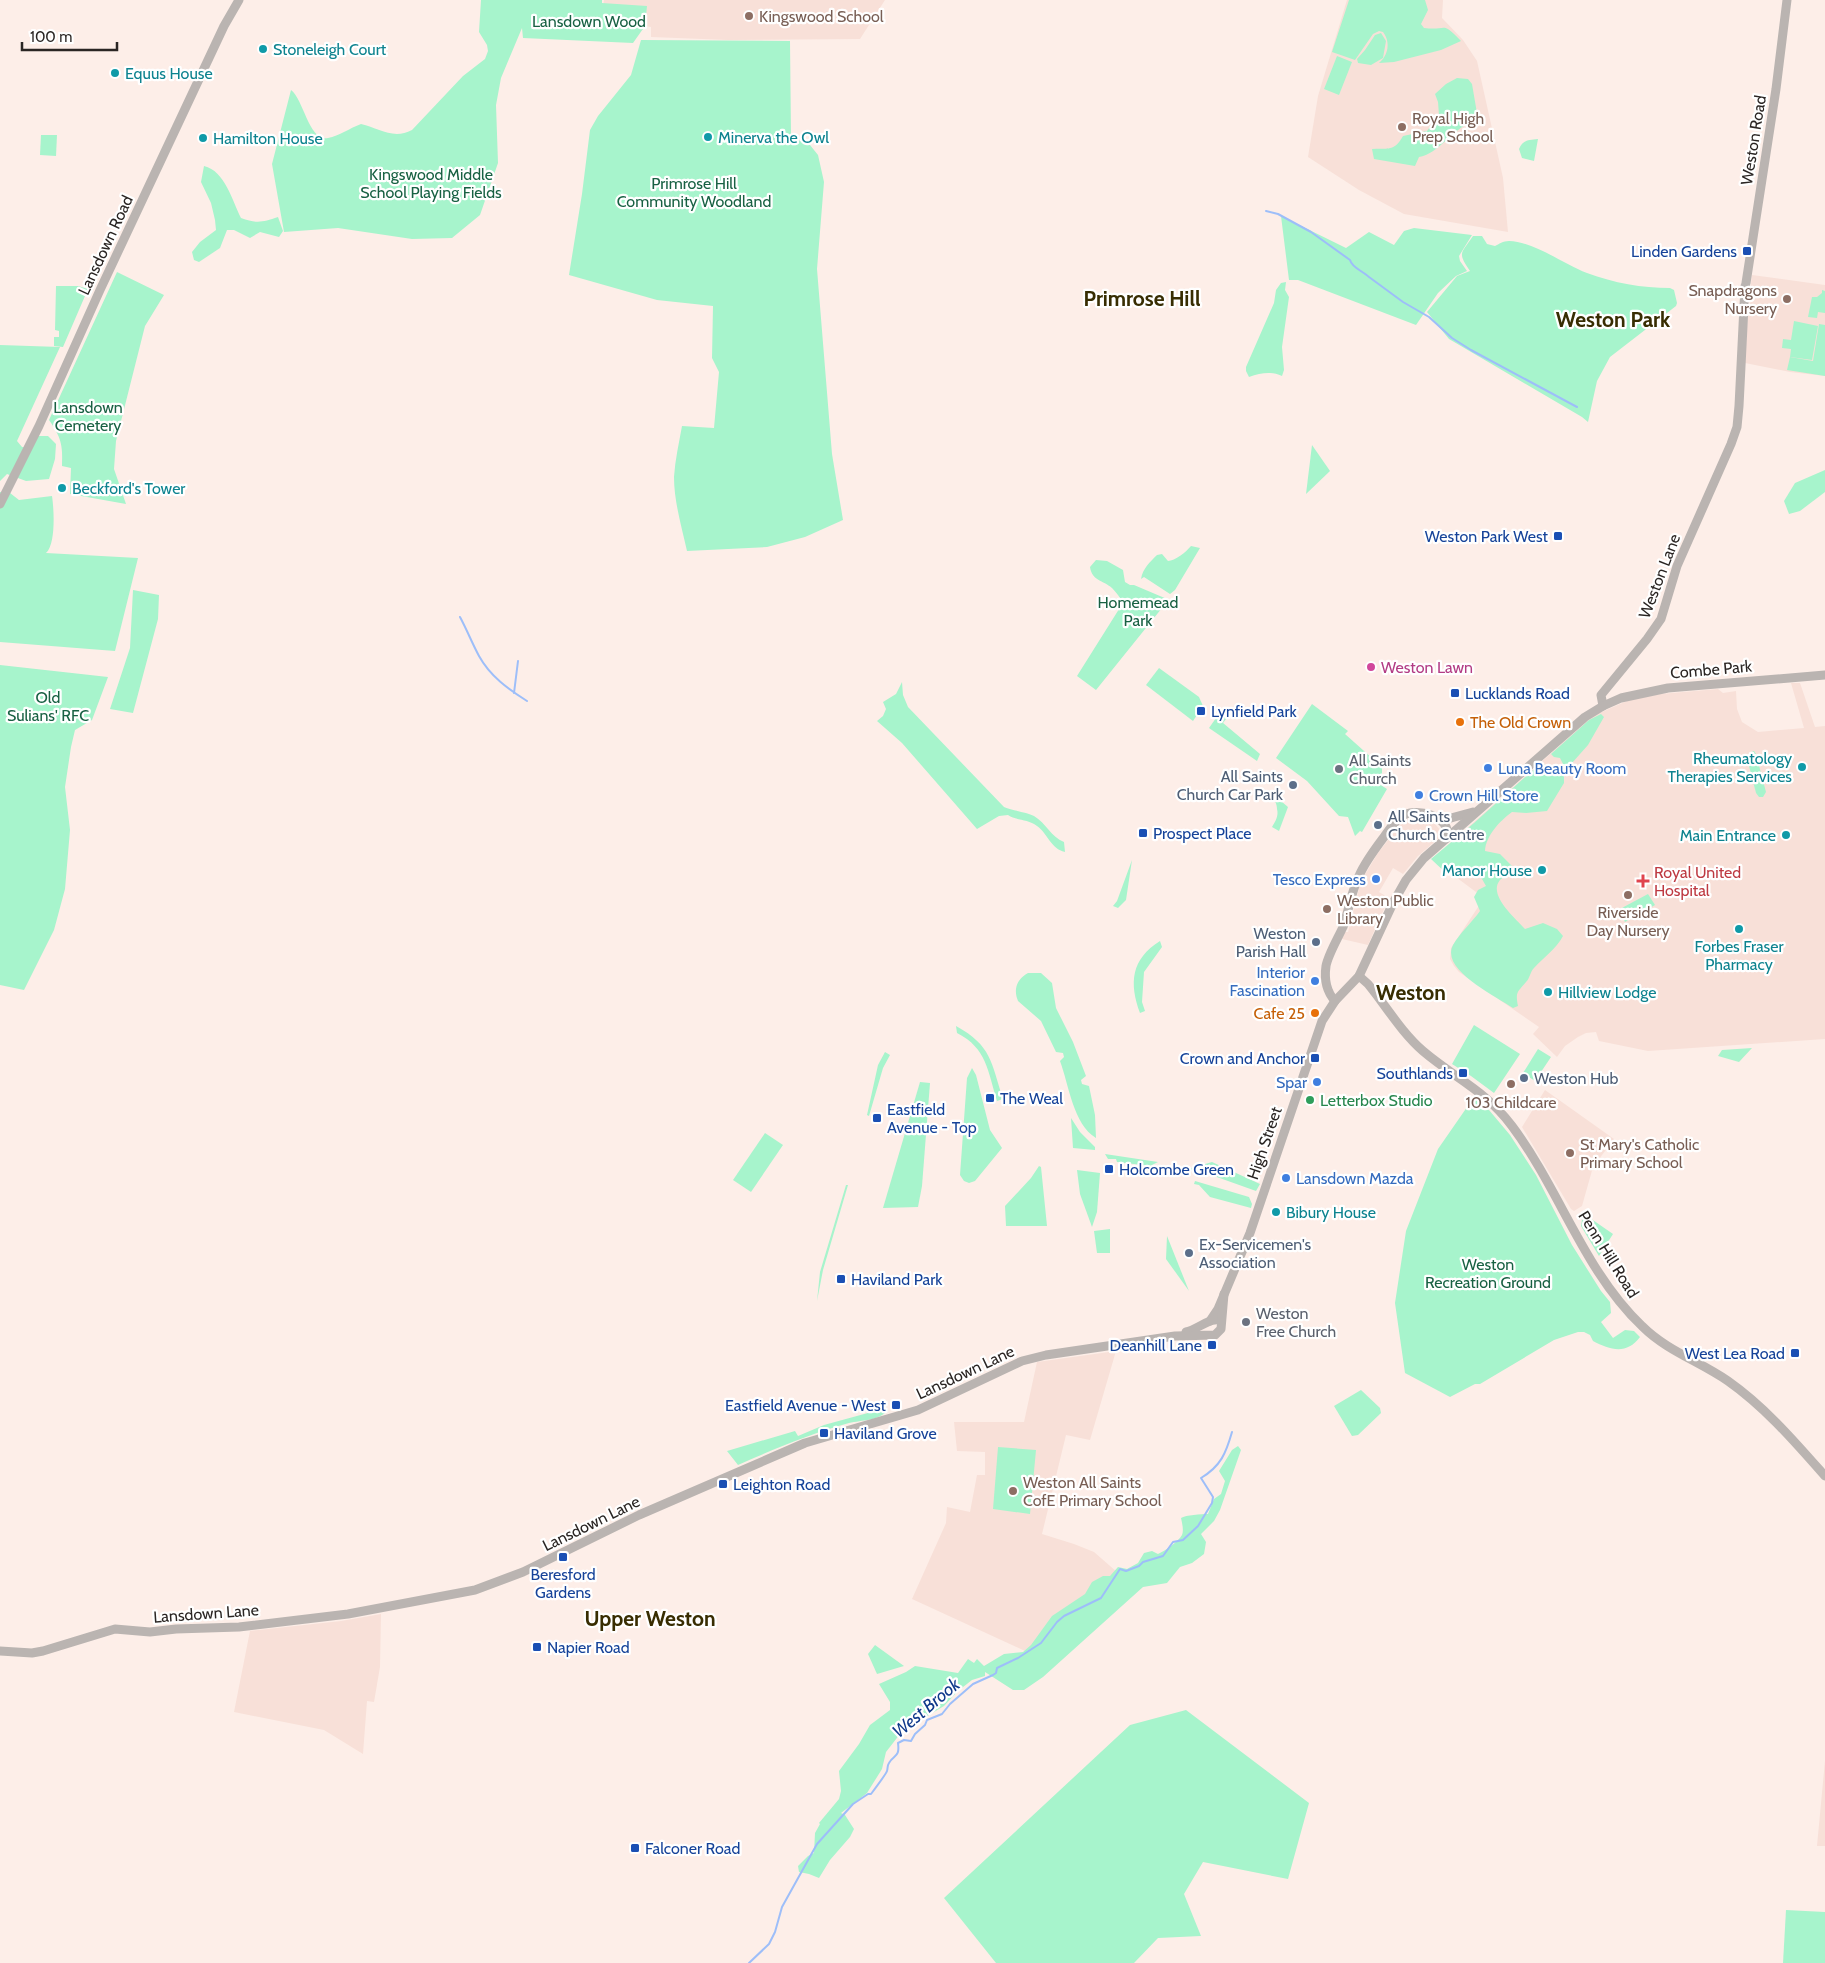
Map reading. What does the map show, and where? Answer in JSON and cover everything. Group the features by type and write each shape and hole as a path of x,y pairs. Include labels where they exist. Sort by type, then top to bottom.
{"street":[{"name":"Lansdown Road","path":"0,504 39,426 100,290 224,26 239,0"},
{"name":"Weston Road","path":"1746,285 1776,89 1780,43 1787,0"},
{"name":"Weston Lane","path":"1603,706 1601,695 1661,619 1677,566 1737,427 1746,285"},
{"name":"Combe Park","path":"1603,706 1631,695 1668,688 1825,675"},
{"path":"1334,1002 1327,989 1326,964 1346,918 1359,876 1396,821 1402,815 1410,813 1437,818 1458,816 1479,810 1585,717 1603,706"},
{"name":"High Street","path":"1208,1322 1218,1309 1250,1233 1319,1027 1334,1002 1359,976 1393,903 1406,880 1424,858 1479,810"},
{"path":"1437,818 1446,826 1448,830 1447,837"},
{"name":"Penn Hill Road","path":"1359,976 1368,984 1416,1045 1485,1096 1502,1113 1523,1141 1592,1261 1632,1316 1662,1343 1727,1380 1742,1392 1776,1423 1825,1476"},
{"name":"High Street","path":"1220,1325 1224,1294"},
{"path":"1217,1321 1221,1330 1218,1334 1213,1336 1205,1330 1208,1322 1217,1321"},
{"name":"Lansdown Lane","path":"1175,1336 1199,1328 1208,1322"},
{"name":"Lansdown Lane","path":"0,1651 43,1651 115,1630 150,1632 176,1629 220,1628 338,1615 475,1590 524,1572 639,1515 805,1443 918,1410 1022,1361 1046,1355 1175,1336 1209,1334"}],"shaded area":[{"name":"Kingswood School","path":"604,0 885,0 860,39 728,40 651,37 651,27 643,26 603,6"},
{"name":"Royal High Prep School","path":"1347,0 1443,0 1442,18 1463,40 1477,61 1503,178 1508,232 1404,214 1359,190 1308,157 1318,96"},
{"path":"1752,275 1825,285 1825,376 1790,372 1745,363"},
{"name":"Royal United Hospital","path":"1791,683 1800,683 1815,727 1825,726 1825,1039 1648,1051 1599,1041 1596,1032 1586,1033 1578,1037 1565,1046 1557,1057 1533,1034 1539,1027 1459,972 1450,959 1451,948 1484,898 1437,863 1446,847 1595,715 1629,700 1660,694 1718,689 1723,693 1736,691 1737,709 1742,722 1758,732 1804,728"},
{"path":"1409,818 1418,818 1435,824 1440,830 1439,838 1418,856 1403,874 1393,868 1379,892 1389,898 1368,945 1342,939 1344,932 1348,932 1361,881 1378,853 1403,821"},
{"name":"St Mary's Catholic Primary School","path":"1545,1090 1614,1139 1593,1167 1582,1206 1574,1211 1522,1127"},
{"name":"Weston All Saints CofE Primary School","path":"1116,1351 1090,1440 1066,1435 1042,1534 1094,1552 1117,1572 1025,1651 912,1599 946,1523 947,1507 970,1512 977,1475 985,1475 985,1452 957,1451 954,1422 1024,1422 1037,1362"},
{"path":"381,1614 380,1667 374,1702 367,1701 363,1754 324,1730 234,1712 250,1631 341,1621"},
{"path":"1825,1761 1825,1846 1817,1846"}],"green space":[{"name":"Kingswood Middle School Playing Fields","path":"481,0 602,0 602,3 647,6 645,26 633,43 523,38 522,28 501,78 496,105 498,163 480,215 452,238 412,239 338,228 284,232 272,164 291,90 300,102 311,127 321,137 332,137 361,124 392,134 405,133 412,130 463,76 485,59 488,51 487,45 479,32"},
{"path":"1349,0 1425,0 1428,10 1421,24 1424,28 1447,28 1461,41 1441,50 1394,62 1379,63 1385,57 1388,44 1383,32 1379,31 1373,34 1355,60 1332,52"},
{"path":"1381,33 1386,41 1383,58 1371,65 1358,63 1357,59 1375,35"},
{"name":"Primrose Hill Community Woodland","path":"641,40 790,41 791,137 810,145 818,155 824,182 817,269 832,454 843,520 805,537 767,547 687,551 674,486 676,458 682,426 714,428 719,372 712,358 713,306 657,300 569,275 590,130 598,116 631,75"},
{"path":"1337,56 1352,62 1339,95 1324,89"},
{"path":"1457,78 1468,79 1472,84 1478,119 1461,128 1433,151 1419,157 1415,166 1374,159 1372,149 1390,148 1397,145 1403,136 1427,131 1439,115 1435,94 1446,84"},
{"path":"41,135 57,135 56,156 40,155"},
{"path":"1538,139 1534,161 1522,158 1519,149 1522,144 1529,140"},
{"path":"204,166 211,169 223,180 241,218 260,222 278,217 283,231 279,237 260,232 250,238 234,230 227,230 220,248 199,262 194,260 192,252 200,242 216,230 211,203 201,182"},
{"path":"1281,216 1346,248 1369,232 1394,245 1404,231 1414,228 1472,235 1459,256 1467,271 1456,276 1438,293 1416,325 1298,280 1289,280"},
{"name":"Weston Park","path":"1473,236 1482,236 1487,244 1495,246 1509,241 1529,245 1578,269 1607,280 1674,290 1676,306 1610,357 1597,381 1588,422 1449,339 1427,312 1457,276 1470,271 1463,260 1462,253"},
{"name":"Lansdown Cemetery","path":"117,272 164,295 145,326 116,441 114,469 126,504 70,494 71,468 62,466 60,442 49,420"},
{"path":"1286,282 1285,290 1289,297 1282,347 1284,370 1282,376 1266,373 1249,377 1246,367 1274,303 1276,290 1281,283"},
{"path":"56,286 78,286 88,289 63,347 54,346 54,337 59,337 59,331 55,330"},
{"path":"1822,290 1825,291 1825,313 1818,312 1817,318 1808,317 1812,297 1817,297 1822,293"},
{"path":"1794,321 1818,326 1812,360 1790,357 1791,349 1782,348 1783,339 1791,340"},
{"path":"1819,324 1825,325 1825,376 1787,370 1790,357 1813,361"},
{"path":"0,345 60,347 17,441 22,447 31,448 38,436 48,436 56,444 55,459 49,479 26,481 7,474 0,481"},
{"path":"1312,445 1330,471 1306,494"},
{"path":"1825,470 1825,492 1800,511 1789,514 1784,501 1795,483"},
{"path":"0,492 10,493 19,500 52,496 53,534 46,553 138,558 115,651 0,642"},
{"path":"1191,546 1200,548 1175,590 1170,594 1144,577 1141,579 1145,568 1157,555 1162,554 1168,561 1171,561"},
{"name":"Homemead Park","path":"1096,560 1107,561 1123,570 1125,582 1130,585 1167,599 1166,603 1096,690 1077,676 1126,598 1120,598 1109,585 1098,580 1093,575 1090,567"},
{"path":"133,590 159,595 158,619 133,713 110,709 130,648"},
{"name":"Old Sulians' RFC","path":"0,665 108,677 92,720 75,730 65,787 70,830 65,889 54,930 24,990 0,985"},
{"path":"1159,668 1199,697 1203,706 1193,721 1146,685"},
{"path":"902,682 903,695 908,707 1004,807 1038,819 1059,840 1064,842 1065,852 1056,848 1037,826 1008,815 999,816 977,829 902,743 877,721 883,716 886,709 883,702 896,694"},
{"path":"1312,704 1348,731 1345,734 1382,767 1382,775 1376,782 1387,789 1362,832 1360,831 1355,836 1348,817 1339,816 1307,781 1276,758"},
{"path":"1221,711 1229,715 1223,723 1260,754 1257,761 1209,728"},
{"path":"1601,714 1604,717 1588,745 1564,772 1564,783 1547,811 1512,812 1494,829 1486,845 1485,851 1500,854 1512,866 1511,873 1497,885 1500,900 1506,908 1525,929 1543,923 1557,929 1563,936 1533,970 1518,992 1518,1006 1513,1008 1462,973 1454,964 1451,954 1453,945 1480,911 1474,897 1478,890 1486,886 1482,879 1473,871 1462,871 1454,875 1447,874 1431,859 1542,762 1548,768 1554,770 1563,764 1560,758 1554,757 1551,754 1589,720"},
{"path":"1754,751 1766,792 1763,797 1759,797 1756,793 1748,762 1749,753"},
{"path":"1275,796 1288,807 1279,831 1272,827 1277,814"},
{"path":"1132,860 1126,900 1118,908 1113,906 1117,901"},
{"path":"1648,894 1655,905 1625,922 1618,910"},
{"path":"1160,941 1162,947 1144,972 1142,1002 1145,1011 1140,1013 1134,992 1135,973 1143,956"},
{"path":"1028,973 1041,973 1052,983 1056,1008 1073,1042 1086,1076 1081,1080 1082,1084 1089,1086 1095,1115 1096,1138 1088,1132 1077,1114 1060,1061 1064,1057 1063,1053 1056,1052 1041,1021 1018,1001 1017,985 1021,978"},
{"path":"1474,1025 1520,1054 1494,1093 1452,1064"},
{"path":"956,1026 968,1033 984,1048 992,1065 1003,1099 997,1101 985,1062 975,1046 957,1033"},
{"path":"1752,1048 1739,1062 1718,1056 1722,1050"},
{"path":"1538,1049 1551,1057 1535,1081 1523,1073"},
{"path":"885,1052 890,1055 883,1068 869,1116 867,1115 878,1065"},
{"path":"972,1068 976,1075 990,1130 1002,1148 975,1181 969,1183 964,1181 960,1175 967,1078"},
{"path":"920,1082 930,1083 922,1186 918,1207 883,1208"},
{"name":"Weston Recreation Ground","path":"1474,1097 1489,1110 1510,1135 1536,1175 1572,1245 1610,1302 1611,1313 1601,1322 1613,1338 1625,1330 1634,1331 1640,1337 1630,1346 1618,1349 1599,1344 1593,1341 1590,1335 1578,1332 1554,1340 1480,1384 1475,1384 1450,1397 1405,1373 1395,1303 1406,1231 1438,1149"},
{"path":"1071,1118 1080,1132 1095,1147 1095,1150 1073,1148"},
{"path":"765,1133 783,1145 751,1192 733,1180"},
{"path":"1105,1154 1158,1162 1150,1166 1117,1162 1116,1159 1108,1159"},
{"path":"1212,1162 1260,1184 1256,1191 1188,1169"},
{"path":"1039,1166 1041,1167 1047,1226 1006,1226 1005,1206 1031,1178"},
{"path":"1077,1170 1100,1173 1097,1212 1092,1227 1080,1194"},
{"path":"1195,1181 1249,1197 1252,1204 1251,1208 1210,1197 1199,1185 1194,1184"},
{"path":"846,1185 848,1185 823,1270 817,1301 820,1272"},
{"path":"1587,1216 1613,1234 1599,1256 1581,1226 1582,1220"},
{"path":"1110,1229 1110,1253 1097,1253 1094,1231"},
{"path":"1167,1236 1189,1291 1166,1259"},
{"path":"1361,1390 1380,1408 1381,1413 1358,1435 1352,1436 1334,1406"},
{"path":"886,1408 888,1410 884,1414 870,1420 849,1423 820,1432 738,1465 727,1451 795,1431 798,1436 824,1425"},
{"path":"1238,1446 1241,1450 1220,1510 1214,1521 1201,1534 1206,1542 1204,1554 1192,1563 1180,1567 1167,1583 1143,1587 1043,1677 1024,1690 1013,1690 985,1672 985,1676 972,1680 944,1706 900,1734 886,1752 882,1769 867,1793 841,1813 845,1815 854,1829 850,1837 830,1860 819,1878 799,1872 798,1866 814,1853 815,1833 819,1823 839,1799 841,1791 839,1771 870,1725 890,1710 890,1702 879,1684 915,1666 958,1673 968,1659 974,1663 977,1659 984,1666 1004,1654 1023,1652 1031,1645 1052,1616 1085,1594 1092,1582 1103,1576 1110,1576 1118,1567 1127,1569 1138,1563 1144,1553 1152,1551 1158,1554 1171,1546 1182,1535 1181,1518 1190,1515 1208,1514 1214,1499 1221,1494 1225,1481 1219,1471 1232,1450"},
{"path":"998,1447 1036,1450 1030,1514 993,1509"},
{"path":"875,1645 904,1666 877,1674 868,1654"},
{"path":"1186,1710 1309,1803 1288,1879 1203,1862 1184,1894 1201,1936 1158,1938 1134,1963 996,1963 944,1898 1130,1725"},
{"path":"1786,1910 1825,1912 1825,1963 1783,1963"}],"waterway":[{"path":"1266,211 1278,214 1311,232 1350,260 1355,267 1403,302 1429,317 1452,338 1471,350 1577,407"},
{"path":"460,617 488,670 506,687 527,701"},
{"path":"514,693 518,661"},
{"name":"West Brook","path":"749,1963 769,1944 775,1932 782,1907 817,1844 853,1804 871,1794 886,1773 889,1763 897,1754 898,1743 904,1740 911,1741 927,1720 942,1714 950,1704 973,1684 993,1675 996,1673 997,1668 1018,1658 1041,1643 1064,1616 1101,1598 1120,1569 1126,1571 1139,1566 1143,1562 1163,1556 1173,1542 1183,1540 1198,1526 1212,1503 1213,1497 1201,1478 1218,1464 1232,1432"}],"place":[{"name":"Kingswood School","path":"749,16"},
{"name":"Stoneleigh Court","path":"263,49"},
{"name":"Equus House","path":"115,73"},
{"name":"Royal High Prep School","path":"1402,127"},
{"name":"Minerva the Owl","path":"708,137"},
{"name":"Hamilton House","path":"203,138"},
{"name":"Linden Gardens","path":"1747,251"},
{"name":"Snapdragons Nursery","path":"1787,299"},
{"name":"Beckford's Tower","path":"62,488"},
{"name":"Weston Park West","path":"1558,536"},
{"name":"Weston Lawn","path":"1371,667"},
{"name":"Lucklands Road","path":"1455,693"},
{"name":"Lynfield Park","path":"1201,711"},
{"name":"The Old Crown","path":"1460,722"},
{"name":"Rheumatology Therapies Services","path":"1802,767"},
{"name":"Luna Beauty Room","path":"1488,768"},
{"name":"All Saints Church","path":"1339,769"},
{"name":"All Saints Church Car Park","path":"1293,785"},
{"name":"Crown Hill Store","path":"1419,795"},
{"name":"All Saints Church Centre","path":"1378,825"},
{"name":"Prospect Place","path":"1143,833"},
{"name":"Main Entrance","path":"1786,835"},
{"name":"Manor House","path":"1542,870"},
{"name":"Tesco Express","path":"1376,879"},
{"name":"Royal United Hospital","path":"1643,881"},
{"name":"Riverside Day Nursery","path":"1628,895"},
{"name":"Weston Public Library","path":"1327,909"},
{"name":"Forbes Fraser Pharmacy","path":"1739,929"},
{"name":"Weston Parish Hall","path":"1316,942"},
{"name":"Interior Fascination","path":"1315,981"},
{"name":"Hillview Lodge","path":"1548,992"},
{"name":"Cafe 25","path":"1315,1013"},
{"name":"Crown and Anchor","path":"1315,1058"},
{"name":"Southlands","path":"1463,1073"},
{"name":"Weston Hub","path":"1524,1078"},
{"name":"Spar","path":"1317,1082"},
{"name":"103 Childcare","path":"1511,1084"},
{"name":"The Weal","path":"990,1098"},
{"name":"Letterbox Studio","path":"1310,1100"},
{"name":"Eastfield Avenue - Top","path":"877,1118"},
{"name":"St Mary's Catholic Primary School","path":"1570,1153"},
{"name":"Holcombe Green","path":"1109,1169"},
{"name":"Lansdown Mazda","path":"1286,1178"},
{"name":"Bibury House","path":"1276,1212"},
{"name":"Ex-Servicemen's Association","path":"1189,1253"},
{"name":"Haviland Park","path":"841,1279"},
{"name":"Weston Free Church","path":"1246,1322"},
{"name":"Deanhill Lane","path":"1212,1345"},
{"name":"West Lea Road","path":"1795,1353"},
{"name":"Eastfield Avenue - West","path":"896,1405"},
{"name":"Haviland Grove","path":"824,1433"},
{"name":"Leighton Road","path":"723,1484"},
{"name":"Weston All Saints CofE Primary School","path":"1013,1491"},
{"name":"Beresford Gardens","path":"563,1557"},
{"name":"Napier Road","path":"537,1647"},
{"name":"Falconer Road","path":"635,1848"}],"district":[{"name":"Primrose Hill","path":"1142,299"},
{"name":"Weston Park","path":"1613,320"},
{"name":"Weston","path":"1411,993"},
{"name":"Upper Weston","path":"650,1619"}],"park label":[{"name":"Lansdown Wood","path":"589,21"}]}
